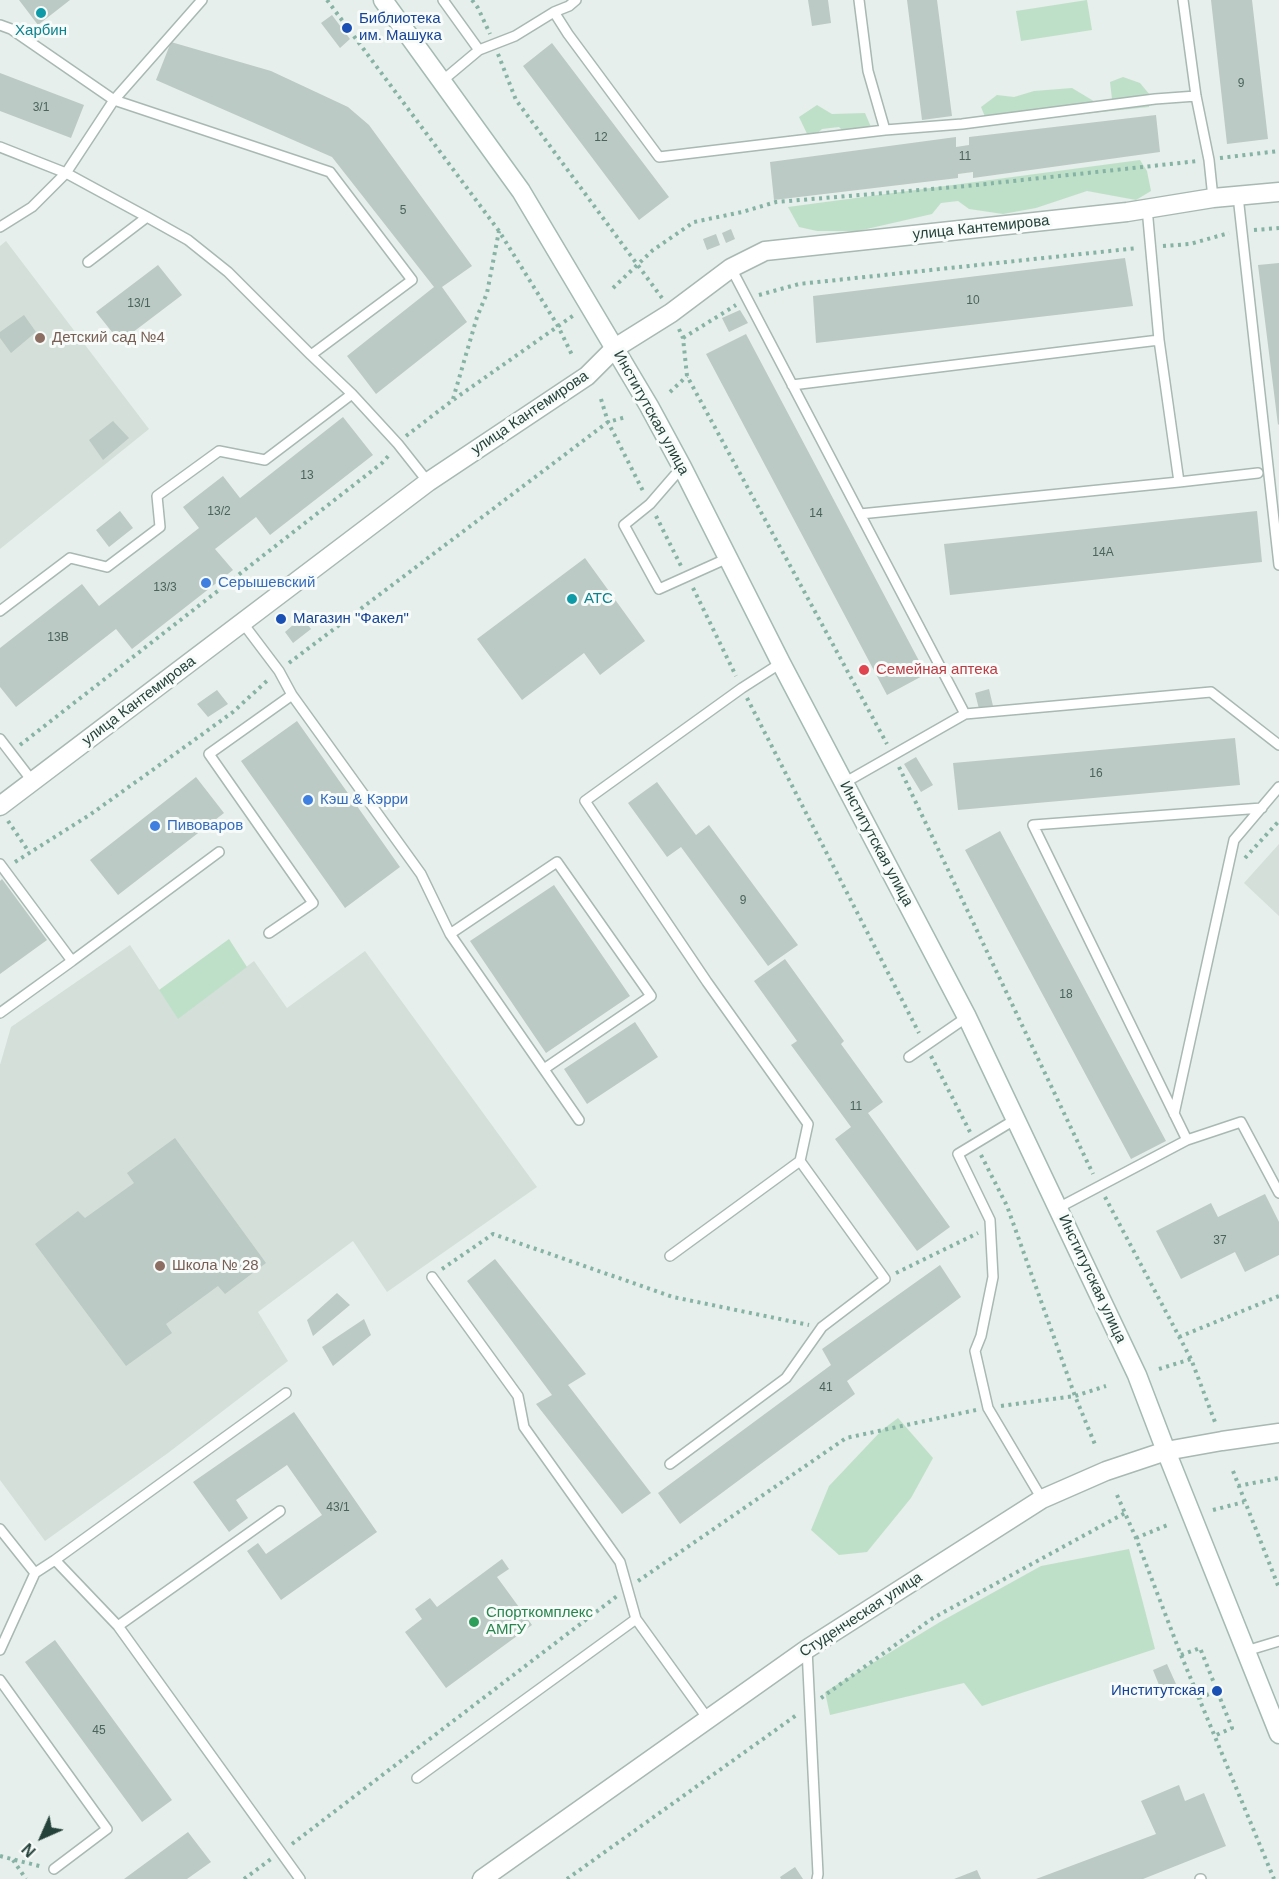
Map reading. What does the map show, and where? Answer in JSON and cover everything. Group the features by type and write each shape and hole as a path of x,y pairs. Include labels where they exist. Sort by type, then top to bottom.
{"street":[{"name":"Институтская улица","path":"383,0 521,191 615,348 682,467 781,663 968,1017 1137,1376 1279,1734"},
{"name":"улица Кантемирова","path":"4,813 33,782 428,482 587,376 615,348 671,313 731,268 765,251 1128,212 1213,198 1279,192"},
{"name":"Студенческая улица","path":"482,1879 807,1649 1042,1499 1106,1471 1166,1451 1279,1433"}],"lane":[{"path":"0,226 32,207 66,173 114,100 201,0"},
{"path":"443,0 479,50"},
{"path":"442,81 479,50 515,36 576,0"},
{"path":"859,0 868,71 885,130"},
{"path":"1183,0 1213,198"},
{"path":"554,12 659,158 885,130 962,124 1155,99 1196,96"},
{"path":"0,25 11,30 114,100 330,172 412,280 311,355"},
{"path":"0,147 66,173 188,240 228,272 352,394 398,444 428,482"},
{"path":"1238,196 1279,565"},
{"path":"1147,208 1159,340 1179,482"},
{"path":"88,262 147,217"},
{"path":"731,268 965,714"},
{"path":"792,385 1159,340"},
{"path":"0,611 70,558 107,567 160,527 157,496 219,451 265,460 352,394"},
{"path":"682,467 650,504 624,525 659,589 728,558"},
{"path":"860,514 1258,473"},
{"path":"242,622 421,874 450,934 579,1120"},
{"path":"670,1256 800,1161 808,1124 707,982 585,801 742,688 781,663"},
{"path":"844,783 965,714 1211,692 1279,745"},
{"path":"269,933 314,903 209,754 292,695"},
{"path":"0,739 33,782"},
{"path":"1174,1114 1234,840 1279,787"},
{"path":"1187,1140 1033,825 1262,808"},
{"path":"0,1013 219,852"},
{"path":"450,934 557,862 651,996 544,1070"},
{"path":"2,867 72,961"},
{"path":"909,1057 968,1017"},
{"path":"1016,1119 958,1154 990,1220 993,1276 981,1336 975,1351 988,1408 1042,1499"},
{"path":"1058,1208 1187,1140 1241,1122 1279,1193"},
{"path":"670,1464 786,1378 822,1327 885,1279 800,1161"},
{"path":"432,1277 518,1396 524,1427 620,1562 636,1619 708,1719"},
{"path":"0,1650 36,1573 286,1393"},
{"path":"118,1626 280,1511"},
{"path":"0,1529 36,1573"},
{"path":"55,1560 118,1626 300,1879"},
{"path":"417,1778 636,1619"},
{"path":"1246,1651 1279,1641"},
{"path":"807,1649 817,1879"},
{"path":"0,1680 107,1829 54,1869"}],"path":[{"path":"327,0 499,231 558,326 573,357"},
{"path":"472,0 494,43 516,100 662,298"},
{"path":"478,0 478,8"},
{"path":"613,288 652,250 694,222 776,202 967,186 1279,151"},
{"path":"1215,1422 1191,1359 1099,1186 893,755 687,376 683,339 747,298 799,284 1190,244 1225,233 1279,228"},
{"path":"453,400 477,317 487,294 499,231"},
{"path":"10,752 382,463 410,433 574,315"},
{"path":"670,392 687,376"},
{"path":"602,399 608,422 1007,1206 1075,1396 1096,1447"},
{"path":"2,867 91,814 186,746 233,712 279,671 608,422 626,417"},
{"path":"4,813 29,852"},
{"path":"1225,881 1279,821"},
{"path":"885,1279 990,1227"},
{"path":"432,1277 492,1234 673,1297 822,1327"},
{"path":"1179,1337 1279,1296"},
{"path":"1159,1369 1191,1359"},
{"path":"244,1879 628,1588 846,1438 988,1408 1075,1396 1106,1386"},
{"path":"1233,1471 1279,1588"},
{"path":"1238,1486 1279,1478"},
{"path":"1117,1495 1274,1879"},
{"path":"1213,1510 1244,1502"},
{"path":"567,1879 933,1618 1125,1513"},
{"path":"1136,1538 1170,1524"},
{"path":"1182,1655 1200,1648 1217,1690 1232,1728 1214,1736"},
{"path":"1199,1698 1217,1690"},
{"path":"0,1856 54,1869"},
{"path":"12,1859 26,1879"}],"shaded area":[{"name":"Детский сад №4","path":"6,241 149,429 0,549 0,246"},
{"path":"1279,844 1279,916 1244,883"},
{"name":"Школа № 28","path":"130,945 178,1018 254,961 287,1008 365,951 537,1187 387,1292 353,1241 258,1312 288,1361 168,1453 45,1541 0,1480 0,1065 11,1027"}],"green space":[{"path":"1087,0 1092,30 1021,41 1016,11"},
{"path":"1123,77 1140,83 1150,95 1149,107 988,124 981,107 997,95 1014,97 1034,91 1072,88 1097,103 1112,99 1110,82"},
{"path":"817,105 832,114 865,113 871,127 849,137 839,127 822,129 810,140 799,117"},
{"path":"1140,160 1147,171 1151,191 1136,200 1087,191 1036,208 1003,214 969,209 958,201 941,203 932,214 858,231 817,231 799,227 788,207"},
{"path":"229,939 247,967 178,1019 159,990"},
{"path":"898,1418 933,1458 911,1498 867,1552 839,1555 811,1530 829,1486 882,1430"},
{"path":"1129,1549 1155,1649 982,1706 964,1683 830,1715 825,1692 940,1622 1041,1566"}],"building":[{"name":"Харбин","path":"19,0 70,0 38,25"},
{"path":"808,0 828,0 831,23 812,26"},
{"path":"907,0 937,0 952,116 922,120"},
{"path":"1211,0 1252,0 1268,139 1227,144"},
{"path":"332,15 350,39 340,48 321,23"},
{"path":"171,42 271,71 348,107 369,125 472,266 442,287 467,322 376,394 347,356 434,287 332,157 156,80"},
{"path":"552,43 669,197 639,220 523,66"},
{"path":"0,73 84,105 71,138 0,111"},
{"path":"1156,115 1160,152 973,178 973,172 958,174 958,178 774,200 770,162 956,137 956,147 969,145 969,137"},
{"path":"731,229 735,239 726,243 722,233"},
{"path":"716,234 720,245 707,250 703,239"},
{"path":"1125,258 1133,306 816,343 813,296"},
{"path":"1279,263 1279,424 1278,425 1258,265"},
{"path":"158,265 182,295 120,342 96,312"},
{"path":"740,310 748,323 729,332 722,318"},
{"path":"24,315 36,332 11,353 0,338 0,332"},
{"path":"746,334 926,674 887,695 706,354"},
{"path":"343,417 373,455 270,535 256,517 215,549 233,570 132,649 116,629 16,707 0,687 0,648 82,584 99,606 199,528 183,507 223,476 240,498"},
{"path":"113,421 129,438 103,460 89,440"},
{"path":"120,511 133,528 109,547 96,530"},
{"path":"1257,511 1262,562 950,595 944,544"},
{"name":"АТС","path":"585,558 645,641 600,675 584,653 522,700 477,639"},
{"path":"302,617 311,629 293,643 285,632"},
{"path":"989,689 993,706 979,709 975,693"},
{"path":"217,690 228,704 208,717 197,704"},
{"path":"297,721 400,867 345,908 241,761"},
{"path":"1235,738 1240,785 958,810 953,763"},
{"path":"916,757 933,785 921,792 904,764"},
{"path":"196,777 224,813 118,895 90,860"},
{"path":"657,782 696,835 709,825 798,945 768,966 681,847 667,857 628,803"},
{"path":"1000,831 1166,1141 1131,1159 965,850"},
{"path":"2,879 47,940 0,974 0,881"},
{"path":"554,885 630,996 546,1053 470,941"},
{"path":"785,959 844,1041 841,1044 883,1102 868,1113 950,1227 917,1251 835,1139 851,1127 791,1045 797,1041 754,981"},
{"path":"635,1022 658,1057 587,1104 564,1069"},
{"path":"175,1138 266,1263 225,1294 218,1286 166,1324 172,1333 126,1366 35,1244 78,1211 85,1218 134,1183 127,1173"},
{"path":"1265,1194 1279,1222 1279,1255 1245,1272 1235,1252 1181,1279 1156,1231 1211,1203 1218,1217"},
{"path":"495,1259 586,1374 568,1385 651,1493 622,1514 536,1404 552,1395 467,1281"},
{"path":"940,1265 961,1297 847,1381 855,1394 680,1524 658,1493 831,1365 822,1349"},
{"path":"337,1293 350,1305 313,1336 307,1320"},
{"path":"364,1319 371,1335 333,1366 322,1347"},
{"path":"294,1412 377,1532 281,1600 247,1551 258,1543 266,1554 322,1515 287,1465 236,1500 248,1518 229,1532 193,1482"},
{"name":"Спорткомплекс АМГУ","path":"502,1559 509,1569 497,1577 532,1625 446,1688 405,1632 422,1619 415,1609 430,1598 437,1607"},
{"path":"55,1640 172,1800 142,1822 25,1662"},
{"path":"1167,1664 1176,1684 1161,1690 1153,1670"},
{"path":"1179,1785 1185,1801 1204,1793 1226,1846 1143,1879 1036,1879 1156,1834 1141,1801"},
{"path":"188,1832 211,1862 187,1879 124,1879"},
{"path":"795,1867 803,1879 781,1879 780,1877"},
{"path":"977,1870 981,1879 954,1879"}],"place":[{"name":"Харбин","path":"41,13"},
{"name":"Библиотека им. Машука","path":"347,28"},
{"name":"Детский сад №4","path":"40,338"},
{"name":"Серышевский","path":"206,583"},
{"name":"АТС","path":"572,599"},
{"name":"Магазин \"Факел\"","path":"281,619"},
{"name":"Семейная аптека","path":"864,670"},
{"name":"Кэш & Кэрри","path":"308,800"},
{"name":"Пивоваров","path":"155,826"},
{"name":"Школа № 28","path":"160,1266"},
{"name":"Спорткомплекс АМГУ","path":"474,1622"},
{"name":"Институтская","path":"1217,1691"}]}
